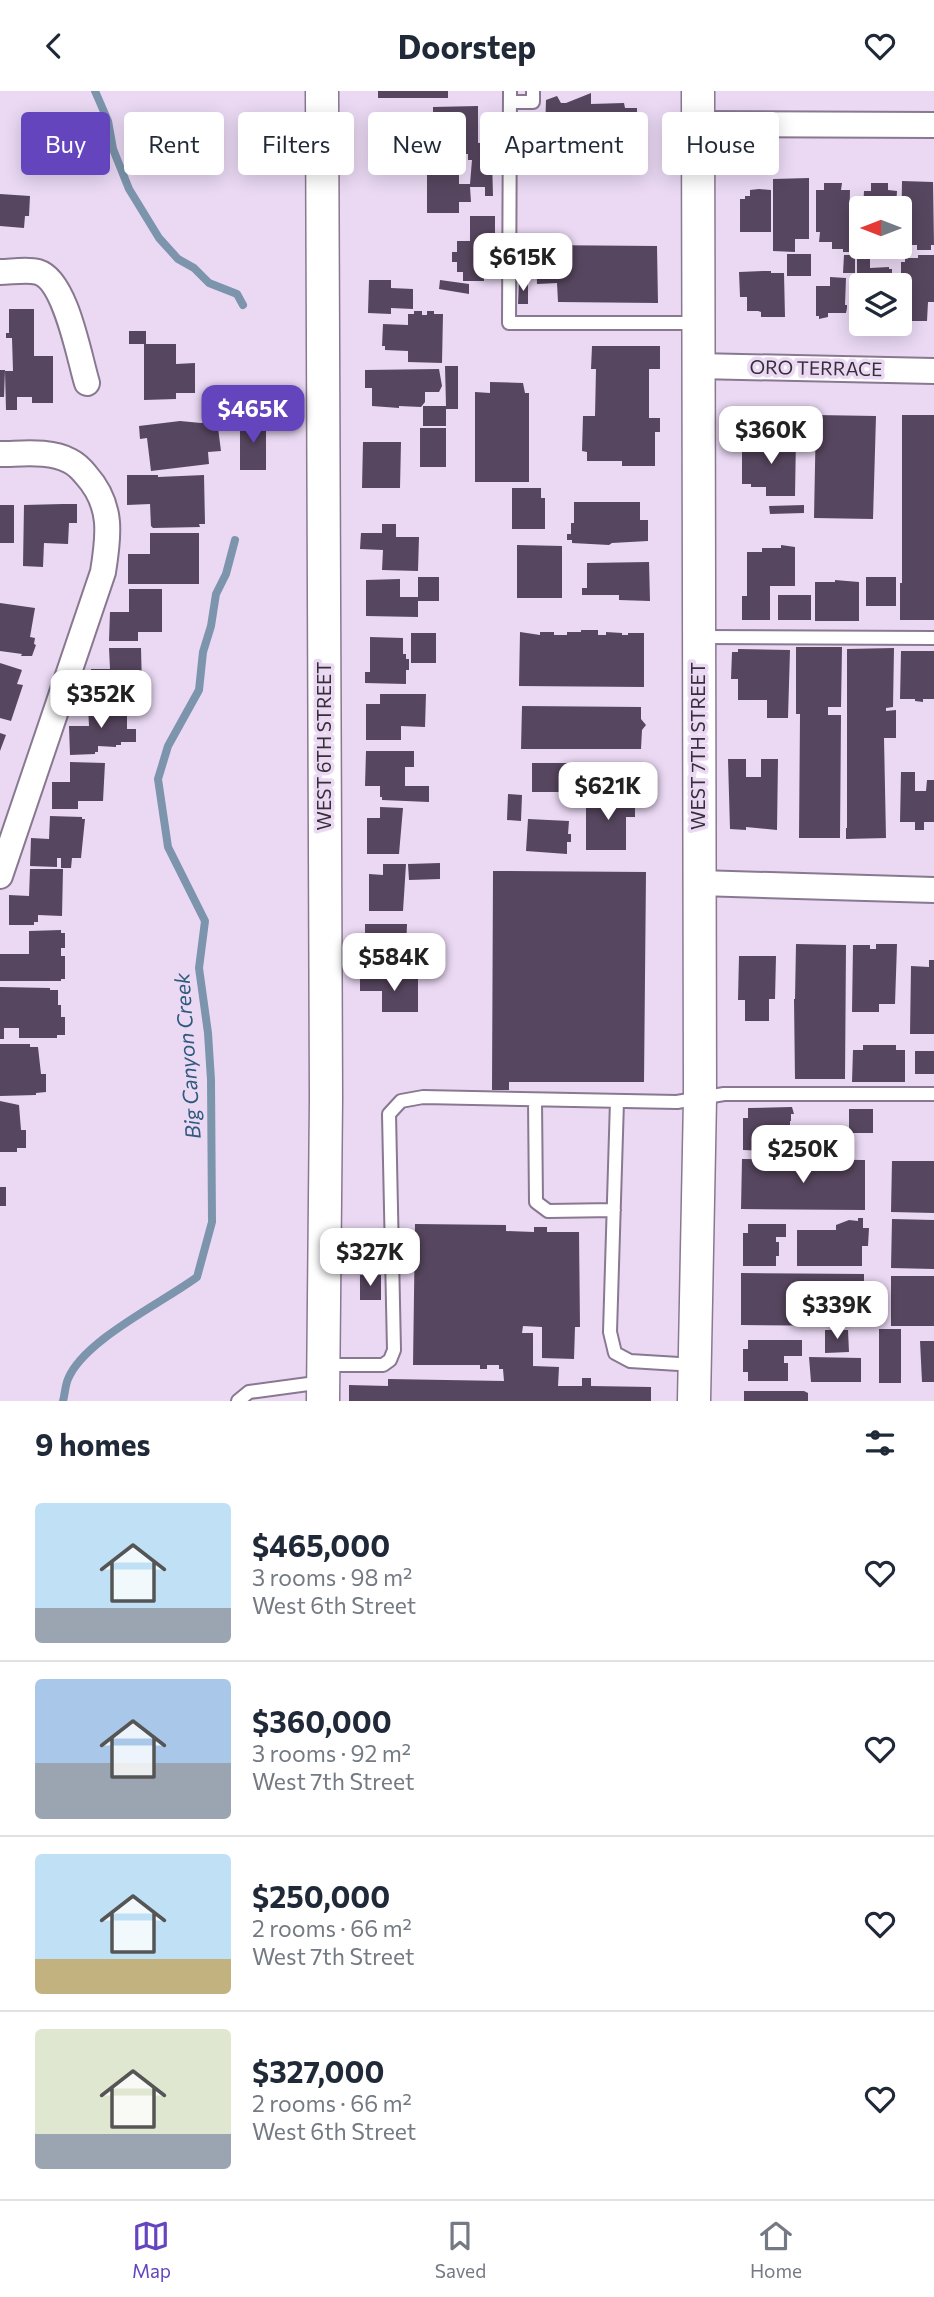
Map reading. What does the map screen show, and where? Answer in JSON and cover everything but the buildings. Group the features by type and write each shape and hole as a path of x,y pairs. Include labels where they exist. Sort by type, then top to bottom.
{"street":[{"name":"WEST 6TH STREET","path":"322,91 326,1085 324,1383"},
{"name":"WEST 7TH STREET","path":"698,91 698,112"},
{"path":"779,124 934,125"},
{"name":"WEST 7TH STREET","path":"694,1401 700,1099 698,175"},
{"path":"0,272 39,272 53,284 64,301 87,383"},
{"name":"ORO TERRACE","path":"697,366 934,371"},
{"path":"0,454 44,454 69,460 96,486 103,500 108,535 103,572 0,876"},
{"path":"699,883 934,890"}],"lane":[{"path":"533,91 533,102 510,96 509,323 697,323"},
{"path":"698,637 934,638"},
{"path":"238,1401 249,1392 324,1383 383,1365 390,1360 394,1350 388,1114 401,1101 423,1097 677,1103 724,1094 934,1094"},
{"path":"535,1101 536,1202 548,1211 614,1210"},
{"path":"617,1101 610,1332 614,1353 630,1361 695,1365"}],"waterway":[{"name":"Big Canyon Creek","path":"95,91 108,121 113,149 129,189 159,238 178,259 194,268 209,283 237,294 243,305"},
{"name":"Big Canyon Creek","path":"63,1401 68,1379 90,1350 125,1323 197,1277 212,1222 211,1080 199,968 205,921 168,847 158,779 168,746 199,690 203,652 211,626 216,594 226,574 235,540"}]}
